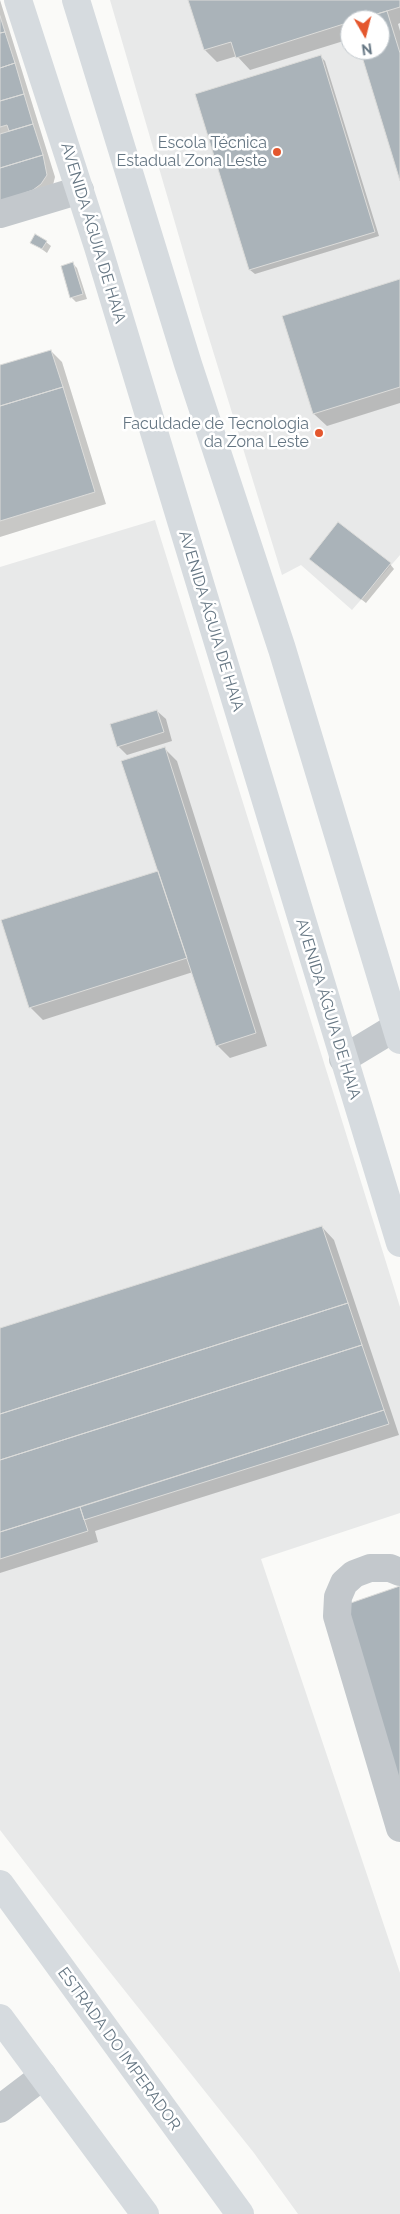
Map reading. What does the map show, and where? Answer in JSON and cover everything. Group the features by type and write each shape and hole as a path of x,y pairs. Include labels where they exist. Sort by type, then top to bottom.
{"main road":[{"name":"AVENIDA ÁGUIA DE HAIA","path":"18,0 80,190 400,1243"},
{"path":"76,0 188,364 282,650 398,1033"},
{"name":"ESTRADA DO IMPERADOR","path":"0,1884 240,2214"},
{"path":"0,2018 145,2214"}],"street":[{"path":"0,214 80,190"},
{"path":"343,1059 398,1033"},
{"path":"400,1572 390,1568 370,1568 354,1574 344,1583 338,1597 337,1616 400,1828"},
{"path":"0,2108 43,2076"}],"shaded area":[{"path":"110,0 400,0 400,555 352,610 301,565 282,575 201,312"},
{"path":"155,520 400,1307 400,1513 261,1559 400,1973 400,2214 298,2214 254,2153 86,1942 0,1830 0,567"}],"building":[{"path":"188,0 400,0 400,7 390,10 340,10 340,25 236,58 231,42 204,50"},
{"path":"0,16 5,32 0,33"},
{"path":"390,21 400,53 400,181 363,60 390,60"},
{"path":"5,32 15,63 0,68 0,33"},
{"path":"321,55 375,232 249,270 195,94"},
{"path":"15,63 24,94 0,101 0,68"},
{"path":"24,94 33,124 9,131 7,125 0,127 0,101"},
{"path":"33,124 43,155 0,168 0,134"},
{"path":"43,155 47,175 41,184 33,190 0,202 0,168"},
{"path":"35,234 47,241 42,249 30,243"},
{"path":"73,262 83,294 70,298 61,266"},
{"path":"400,279 400,387 313,414 282,316"},
{"path":"51,350 63,387 0,406 0,365"},
{"path":"63,387 95,492 0,521 0,406"},
{"path":"338,522 391,563 361,600 309,559"},
{"path":"157,710 164,732 117,747 110,724"},
{"path":"165,747 256,1033 216,1046 121,761"},
{"path":"158,871 187,958 29,1008 1,920"},
{"path":"322,1226 348,1303 0,1414 0,1328"},
{"path":"348,1303 362,1345 0,1460 0,1414"},
{"path":"362,1345 384,1410 0,1532 0,1460"},
{"path":"384,1410 389,1424 84,1520 80,1507"},
{"path":"80,1507 88,1531 0,1559 0,1532"},
{"path":"400,1586 400,1800 339,1607"}],"place":[{"name":"Escola Técnica Estadual Zona Leste","path":"277,152"},
{"name":"Faculdade de Tecnologia da Zona Leste","path":"319,433"}]}
